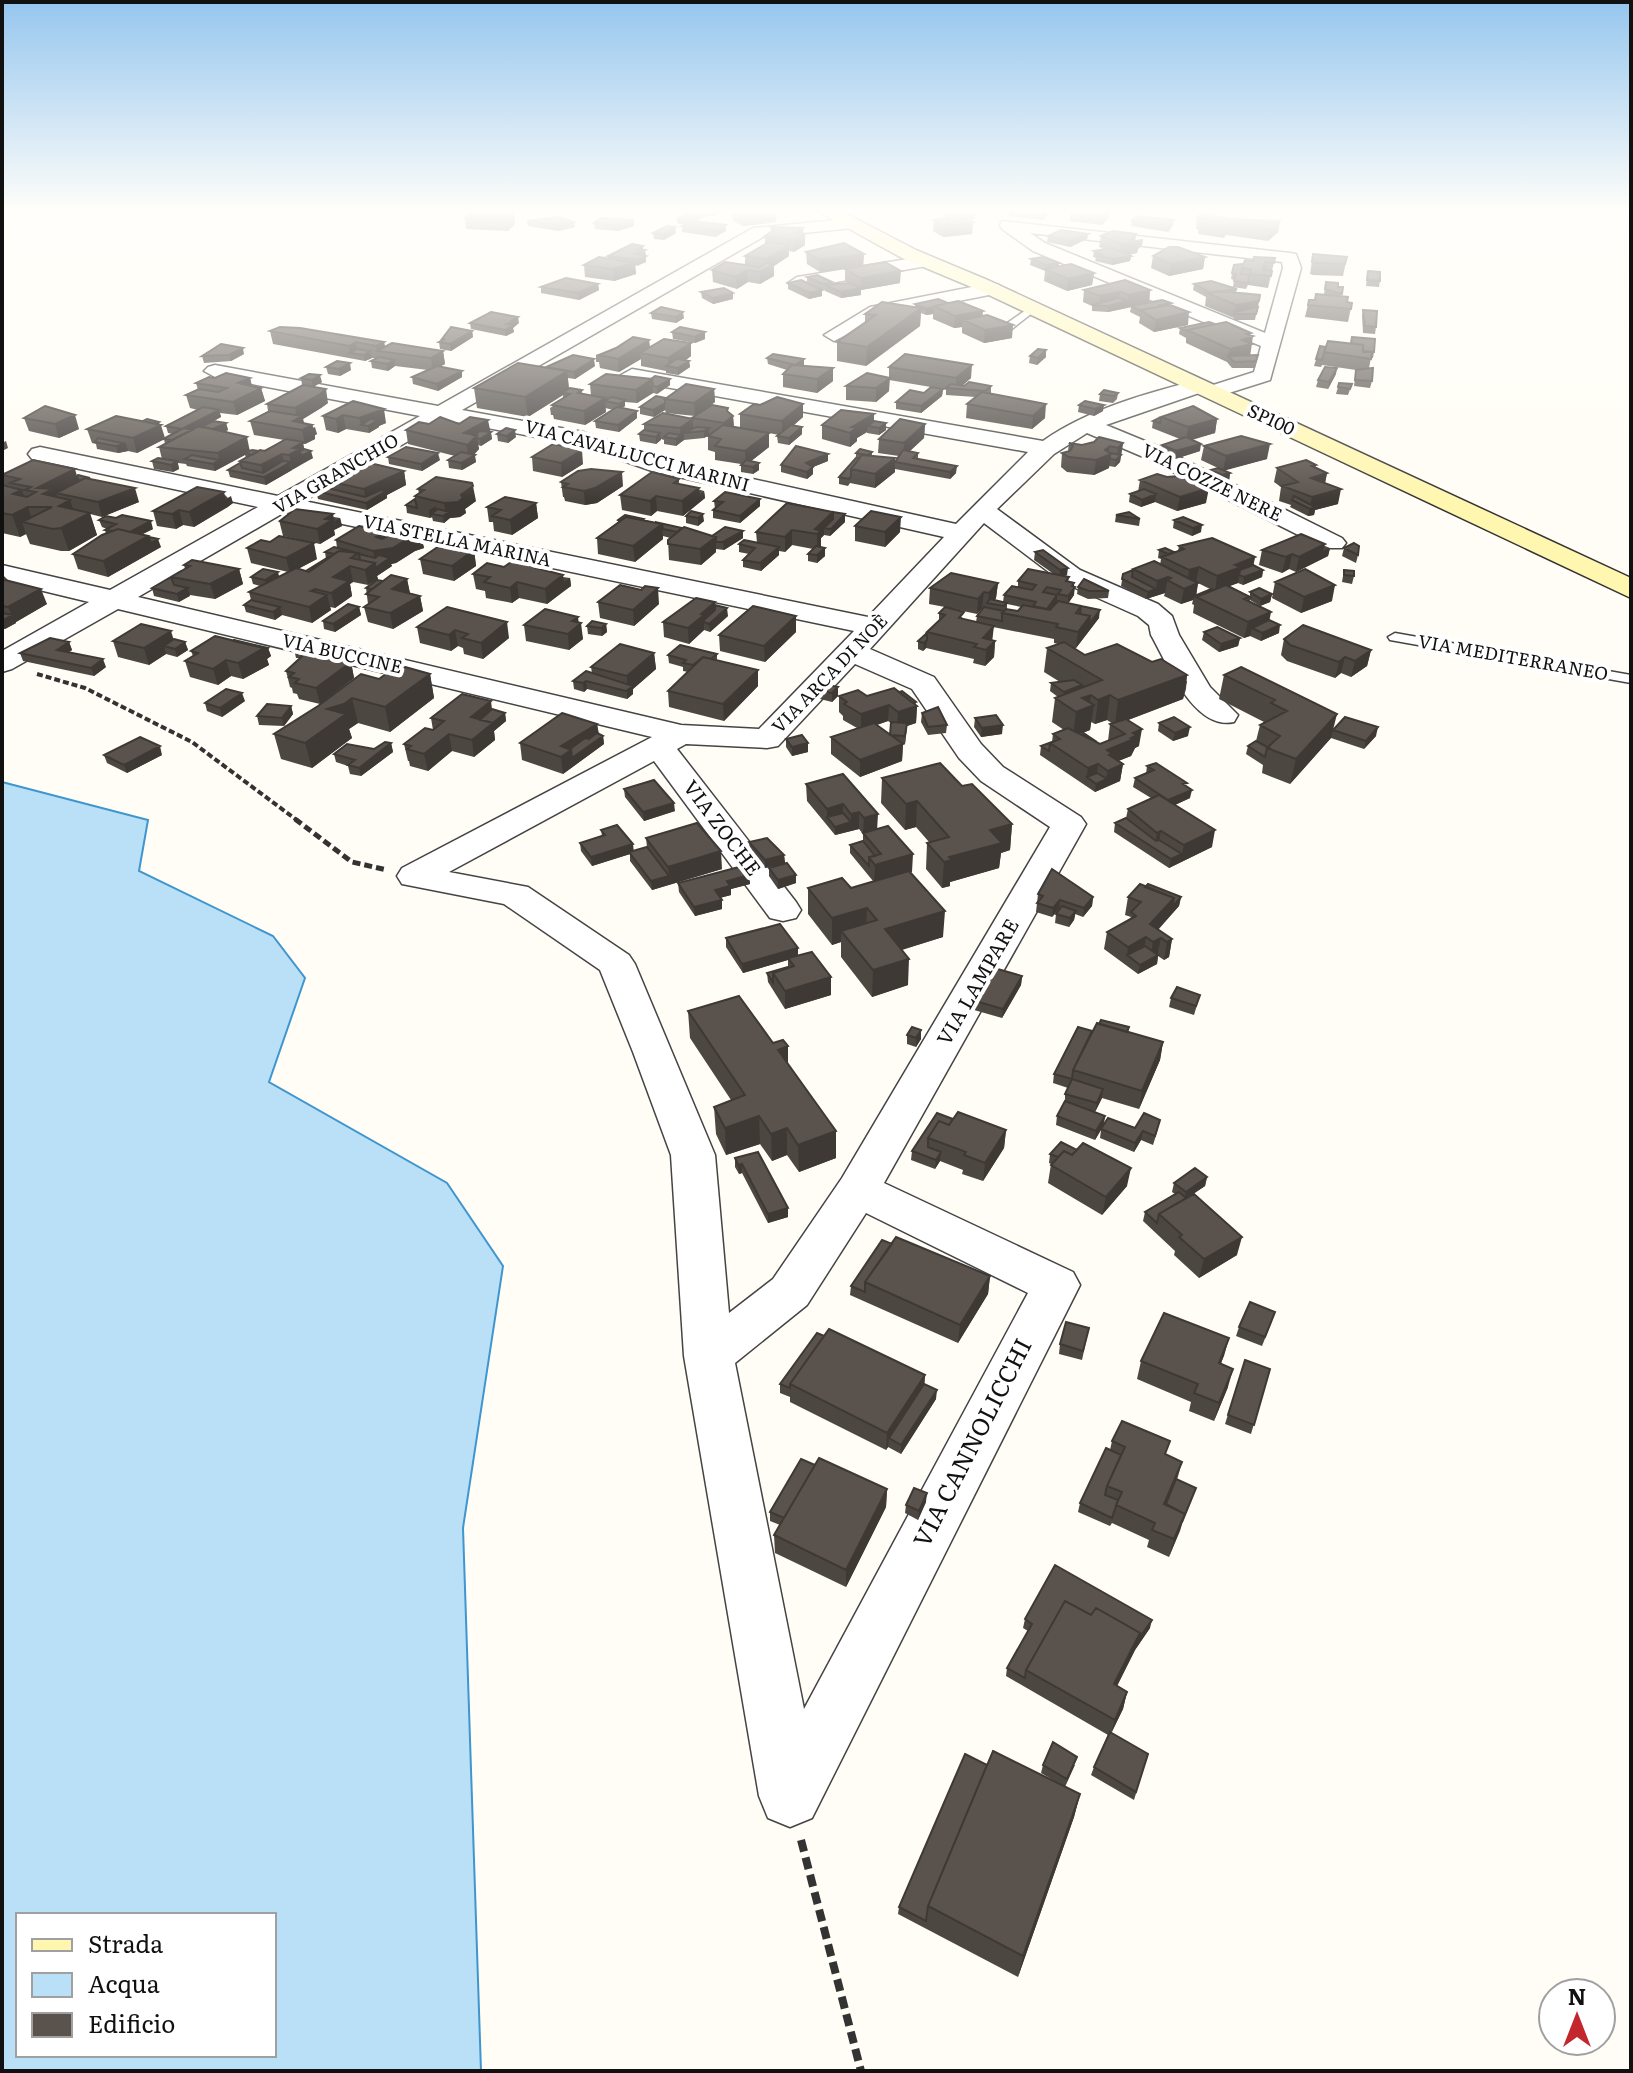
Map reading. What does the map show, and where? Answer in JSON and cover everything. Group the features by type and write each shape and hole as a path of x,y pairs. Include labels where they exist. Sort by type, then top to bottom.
{"main road":[{"name":"SP100","path":"1033,308 1631,589"}],"street":[{"name":"VIA GRANCHIO","path":"2,663 627,308"},
{"path":"834,335 870,313 908,308"},
{"path":"1186,308 1271,343 1281,308"},
{"name":"VIA ARCA DI NOÈ","path":"670,740 767,739 864,640 983,510 1048,449 1064,437 1090,426 1206,389 1263,376 1271,343"},
{"name":"VIA CAVALLUCCI MARINI","path":"215,371 583,439 660,466 962,533"},
{"path":"632,375 1048,449"},
{"name":"VIA COZZE NERE","path":"1090,426 1149,451 1333,543"},
{"name":"VIA STELLA MARINA","path":"40,454 284,504 864,640"},
{"path":"983,510 1071,576 1148,610 1162,622 1165,635 1198,692 1223,715"},
{"name":"VIA BUCCINE","path":"2,573 670,740"},
{"name":"VIA LAMPARE","path":"709,1356 790,1292 858,1190 1069,824 992,774 970,751 923,683 864,640"},
{"path":"415,876 670,740"},
{"name":"VIA ZOCHE","path":"670,740 737,846 783,910"},
{"path":"415,876 515,895 616,964 693,1155 709,1356 790,1796"},
{"name":"VIA CANNOLICCHI","path":"790,1796 1056,1285 858,1190"}],"lane":[{"path":"977,318 1004,330 1033,308"},
{"name":"VIA MEDITERRANEO","path":"1395,637 1631,679"}],"path":[{"path":"30,672 85,688 192,742 352,862 415,876"},
{"path":"790,1796 861,2071"}],"water":[{"path":"2,782 148,820 139,871 273,936 305,978 269,1082 447,1183 503,1266 463,1528 481,2071 2,2071"}],"building":[{"path":"660,308 683,312 676,317 651,313"},
{"path":"874,308 921,308 867,347 837,342 876,315 865,314"},
{"path":"938,308 975,308 983,311 955,316"},
{"path":"1177,308 1189,312 1156,320 1141,310"},
{"path":"1254,308 1258,308 1256,314 1234,312"},
{"path":"1363,310 1377,311 1376,327 1365,326"},
{"path":"491,312 518,317 507,324 513,325 505,330 470,323"},
{"path":"987,315 1013,325 985,330 963,320"},
{"path":"1209,322 1215,324 1187,331 1180,328"},
{"path":"1226,322 1251,333 1247,334 1253,336 1242,340 1252,344 1230,349 1187,330"},
{"path":"280,327 384,342 376,346 356,342 349,346 270,331"},
{"path":"451,327 472,331 450,344 439,342 445,339 442,339"},
{"path":"680,327 705,332 695,337 672,332"},
{"path":"633,337 649,340 618,359 599,355 616,348"},
{"path":"1352,337 1375,339 1374,352 1363,351 1363,345 1351,343"},
{"path":"664,339 691,343 668,358 640,353"},
{"path":"1328,341 1363,345 1363,352 1372,352 1371,359 1324,352"},
{"path":"392,343 443,351 431,358 377,351"},
{"path":"221,344 243,348 229,355 202,356"},
{"path":"1320,346 1326,347 1322,360 1316,359"},
{"path":"357,349 370,351 364,355 350,353"},
{"path":"1038,349 1046,350 1038,358 1030,356"},
{"path":"773,354 804,359 795,365 767,358"},
{"path":"905,354 972,365 956,378 889,367"},
{"path":"573,355 594,359 574,372 546,367"},
{"path":"1258,355 1256,361 1234,362 1228,356"},
{"path":"379,357 394,360 387,364 371,361"},
{"path":"677,359 689,361 678,368 666,366"},
{"path":"337,361 350,363 339,369 326,367"},
{"path":"518,363 567,371 525,397 474,388"},
{"path":"792,365 833,368 817,379 783,374"},
{"path":"437,366 462,371 437,384 412,377"},
{"path":"1325,367 1337,368 1329,382 1318,380"},
{"path":"1373,368 1372,381 1355,380 1356,370"},
{"path":"226,373 250,378 238,383 261,388 233,402 186,395 199,389 218,392 227,388 196,383"},
{"path":"867,373 890,378 876,388 846,386"},
{"path":"309,374 320,375 312,380 301,378"},
{"path":"606,374 652,379 636,390 590,384"},
{"path":"655,376 670,379 657,387 653,386 651,379"},
{"path":"969,382 991,386 985,391 946,388 951,384 964,386"},
{"path":"1339,383 1352,384 1350,389 1338,387"},
{"path":"686,384 714,389 694,403 665,399"},
{"path":"303,385 326,389 295,408 267,404"},
{"path":"931,387 943,389 921,406 896,402 910,390 924,393"},
{"path":"570,388 582,390 578,393 605,398 584,411 552,405 570,394 562,393"},
{"path":"1104,390 1118,393 1114,396 1100,394"},
{"path":"982,392 1046,404 1033,416 967,404"},
{"path":"656,396 666,398 665,403 653,410 640,407"},
{"path":"611,397 625,400 619,404 605,401"},
{"path":"777,397 803,404 782,421 740,414 754,404 760,405"},
{"path":"353,401 384,409 359,418 323,416"},
{"path":"1085,401 1104,405 1095,409 1079,405"},
{"path":"712,405 728,408 727,411 733,416 724,423 692,418"},
{"path":"45,406 75,415 55,424 24,418"},
{"path":"1193,406 1217,419 1188,427 1161,417"},
{"path":"203,407 219,410 184,428 192,430 172,440 163,439 182,429 166,426"},
{"path":"617,407 637,411 618,425 595,421"},
{"path":"841,410 874,414 852,427 857,427 850,433 822,425"},
{"path":"270,411 302,416 293,421 312,425 302,430 250,421"},
{"path":"663,413 693,419 680,428 644,424"},
{"path":"116,416 161,425 133,438 87,429"},
{"path":"440,417 459,424 470,417 488,420 464,433 477,435 468,445 406,430 419,422 429,424"},
{"path":"371,419 378,420 368,426 361,425"},
{"path":"900,419 925,424 904,443 879,439"},
{"path":"213,421 226,423 213,429 201,427"},
{"path":"874,421 886,423 879,428 868,426"},
{"path":"723,425 769,433 745,451 715,446 721,439 708,436"},
{"path":"791,425 802,427 789,438 777,436"},
{"path":"199,426 247,437 218,453 159,447"},
{"path":"696,427 709,428 684,433"},
{"path":"506,428 515,430 507,436 497,434"},
{"path":"644,430 660,433 656,437 639,434"},
{"path":"480,431 491,432 480,439 474,435"},
{"path":"669,433 681,435 676,439 664,437"},
{"path":"1241,436 1270,444 1226,456 1204,446"},
{"path":"1099,437 1123,443 1118,448 1110,446 1105,450 1111,454 1096,460 1069,457 1062,453 1070,451 1073,446 1069,443 1082,445"},
{"path":"1186,437 1201,444 1176,451 1162,445"},
{"path":"98,438 126,444 116,446 95,442"},
{"path":"286,439 303,442 293,448 300,449 261,465 240,461 260,450 265,451"},
{"path":"553,444 582,450 561,463 532,457"},
{"path":"796,446 828,454 806,463 813,467 807,472 781,465"},
{"path":"406,447 438,453 421,464 388,457"},
{"path":"860,449 872,452 868,455 856,453"},
{"path":"903,450 918,453 913,458 957,466 950,472 895,462"},
{"path":"461,452 475,455 461,463 448,460"},
{"path":"1110,453 1121,455 1116,460 1110,459"},
{"path":"192,455 219,460 213,464 185,459"},
{"path":"862,455 895,458 875,474 851,469"},
{"path":"158,458 177,461 171,465 152,461"},
{"path":"856,458 859,459 851,469 849,479 839,477"},
{"path":"33,460 75,469 37,488 53,489 43,494 70,500 59,506 90,513 53,529 22,522 52,507 28,507 12,515 2,513 2,485 22,490 13,494 27,497 36,492 25,490 31,487 10,483 20,479 2,475"},
{"path":"357,460 404,471 364,489 327,481 340,474 335,472"},
{"path":"746,460 759,463 753,467 741,465"},
{"path":"1306,460 1327,473 1311,478 1341,489 1312,497 1282,486 1298,482 1277,468"},
{"path":"283,461 291,462 264,477 228,470 240,463 242,468 263,473"},
{"path":"1218,468 1230,473 1222,475 1211,470"},
{"path":"578,471 622,472 584,491 563,487 568,484 561,482"},
{"path":"652,472 679,479 674,483 699,488 682,501 656,496 650,501 620,495"},
{"path":"1157,474 1179,476 1209,488 1180,497 1140,480"},
{"path":"436,477 472,483 473,486 461,495 463,498 458,502 444,503 415,496 424,490 418,489"},
{"path":"85,478 135,488 98,502 56,493"},
{"path":"197,487 224,492 189,512 179,510 172,514 153,511"},
{"path":"323,487 365,497 386,491 366,503 316,491"},
{"path":"1144,489 1156,494 1142,500 1130,494"},
{"path":"725,492 760,499 740,516 713,510 723,502 714,501"},
{"path":"1294,496 1315,507 1310,509 1292,500"},
{"path":"505,497 536,503 510,520 492,516 501,510 487,507"},
{"path":"415,499 417,508 406,505"},
{"path":"787,503 833,512 815,529 821,531 817,534 792,530 785,537 756,532"},
{"path":"295,509 333,514 325,519 332,520 317,529 280,521"},
{"path":"438,509 449,512 443,516 431,514"},
{"path":"691,511 703,514 698,518 686,516"},
{"path":"871,511 901,517 885,532 855,526"},
{"path":"833,512 845,514 831,529 824,528 833,519"},
{"path":"1129,512 1140,519 1116,515"},
{"path":"122,515 151,521 130,532 105,530 116,524 99,520 106,516 116,518"},
{"path":"625,515 644,519 626,517 618,520"},
{"path":"626,517 662,524 633,546 597,538"},
{"path":"1183,517 1202,525 1193,528 1174,520"},
{"path":"655,522 682,528 677,532 663,529 662,524"},
{"path":"359,526 385,531 376,537 382,539 397,532 412,536 393,548 373,551 336,540"},
{"path":"684,527 716,537 700,549 668,544 668,540"},
{"path":"725,527 743,531 723,542 716,542 716,537 712,536"},
{"path":"118,529 148,536 103,561 73,554 102,535"},
{"path":"1301,534 1325,544 1299,557 1292,554 1286,557 1262,550"},
{"path":"279,536 314,543 286,558 247,548 261,540 270,542"},
{"path":"1212,538 1255,557 1235,565 1241,567 1217,576 1199,567 1189,570 1162,557 1184,549 1179,546"},
{"path":"744,540 779,547 760,563 743,560 755,548 739,544"},
{"path":"1354,543 1359,546 1358,555 1344,548"},
{"path":"442,544 474,550 452,566 420,559"},
{"path":"816,546 825,548 817,555 808,554"},
{"path":"334,547 354,552 325,552"},
{"path":"1165,548 1174,552 1168,554 1159,550"},
{"path":"1043,550 1068,568 1060,570 1035,552"},
{"path":"339,551 358,553 351,558 375,563 365,570 350,566 333,577 349,581 331,593 311,591 327,595 309,607 249,592 296,568 309,572"},
{"path":"359,554 390,558 375,568 375,563 360,560"},
{"path":"515,559 540,564 536,568 563,575 545,589 517,582 510,588 484,582 490,577 473,574 487,563 504,567"},
{"path":"192,560 239,569 210,584 171,577 190,566 184,565"},
{"path":"1154,561 1198,583 1184,589 1167,580 1171,578 1157,581 1133,569"},
{"path":"1253,565 1263,570 1244,577 1239,575 1240,570"},
{"path":"263,569 278,572 265,580 251,577"},
{"path":"1028,569 1069,577 1066,581 1074,583 1072,586 1075,587 1068,596 1058,594 1061,590 1047,587 1043,592 1057,595 1047,609 1033,606 1036,602 1004,595 1012,586 1032,590 1036,585 1018,581"},
{"path":"1305,569 1335,585 1304,597 1275,582"},
{"path":"1133,570 1132,577 1156,589 1148,592 1122,579 1123,574"},
{"path":"1344,570 1354,571 1354,576 1344,575"},
{"path":"181,571 171,577 174,585 188,588 177,594 152,588"},
{"path":"951,573 998,583 978,599 930,588"},
{"path":"391,575 407,579 392,589 420,596 390,613 364,607 379,597 366,594"},
{"path":"1084,579 1109,591 1089,591 1078,587"},
{"path":"377,580 383,581 372,589 366,588"},
{"path":"2,581 41,589 8,607 2,606"},
{"path":"620,585 641,590 645,586 658,588 633,610 598,602"},
{"path":"1226,585 1250,597 1244,599 1271,612 1248,622 1196,597"},
{"path":"1259,588 1272,594 1261,599 1250,592"},
{"path":"696,598 715,602 688,628 663,622"},
{"path":"990,599 1007,603 1004,606 987,603"},
{"path":"251,600 280,607 273,612 244,605"},
{"path":"1058,601 1081,606 1076,613 1090,616 1078,632 1056,627 1058,624 1002,613 1006,609 1018,611 1023,605 1050,610"},
{"path":"348,604 359,607 333,624 323,621"},
{"path":"715,605 727,608 709,624 704,622 715,610"},
{"path":"753,606 796,616 764,646 719,635"},
{"path":"1081,606 1100,610 1089,624 1090,616 1080,614"},
{"path":"447,607 507,622 481,643 462,638 468,634 455,630 449,635 417,627"},
{"path":"945,607 964,612 959,618 994,626 983,638 995,641 986,650 974,647 977,644 927,632 945,615 939,613"},
{"path":"984,607 1004,611 1002,621 977,616"},
{"path":"545,609 578,617 572,621 581,623 568,634 524,625"},
{"path":"2,613 13,615 2,621"},
{"path":"1269,620 1280,625 1262,633 1252,628"},
{"path":"592,621 606,624 601,628 587,626"},
{"path":"141,624 171,631 144,648 113,641"},
{"path":"1303,625 1371,650 1355,661 1345,657 1339,662 1290,645 1284,639"},
{"path":"1217,627 1240,638 1221,644 1204,632"},
{"path":"927,633 924,643 918,641"},
{"path":"215,636 264,648 238,663 226,660 213,669 185,661 198,653 191,651"},
{"path":"50,638 69,642 57,650 103,659 91,668 20,653"},
{"path":"174,639 185,642 175,649 164,646"},
{"path":"1064,642 1085,655 1117,644 1152,662 1161,659 1187,675 1118,700 1110,695 1098,700 1091,695 1082,698 1094,705 1076,712 1055,698 1102,680 1047,648"},
{"path":"301,644 311,646 303,651 294,649"},
{"path":"620,644 654,653 627,676 591,667"},
{"path":"680,645 717,654 711,659 703,657 693,665 683,663 686,660 668,655"},
{"path":"310,649 351,662 316,688 295,683 299,679 289,677 294,673 286,671"},
{"path":"703,657 758,670 723,704 668,691"},
{"path":"398,665 430,674 385,707 352,698 327,709 346,714 305,743 274,734 361,674 379,679"},
{"path":"1241,667 1337,714 1296,759 1267,748 1280,736 1260,725 1287,711 1271,703 1275,700 1224,675"},
{"path":"586,671 633,686 626,691 586,681 573,681"},
{"path":"1074,680 1082,685 1064,692 1051,683"},
{"path":"822,684 838,687 832,693 816,690"},
{"path":"894,688 917,706 898,712 889,705 861,714 844,704 847,702 839,696 858,690 867,696"},
{"path":"226,689 242,693 220,708 205,703"},
{"path":"902,691 916,702 899,692"},
{"path":"462,694 491,701 471,717 493,723 472,740 449,734 424,754 407,749 411,746 404,744 425,728 433,730 444,721 431,718"},
{"path":"267,704 291,706 282,718 257,716"},
{"path":"938,707 947,725 928,727 922,713"},
{"path":"492,709 505,713 493,723 480,720"},
{"path":"562,713 597,724 561,746 571,750 561,757 520,743"},
{"path":"996,715 1003,725 982,728 975,718"},
{"path":"1174,717 1190,727 1175,733 1159,723"},
{"path":"1345,717 1378,727 1366,741 1333,730"},
{"path":"1126,719 1142,729 1133,733 1137,735 1131,738 1134,739 1107,750 1112,754 1109,755 1123,764 1108,771 1098,764 1088,768 1050,743 1060,739 1053,734 1068,728 1100,744 1125,734 1110,724"},
{"path":"891,722 907,723 905,736 890,735"},
{"path":"874,723 903,744 860,760 831,737"},
{"path":"597,733 603,736 572,758 570,749"},
{"path":"802,735 808,743 792,747 786,739"},
{"path":"140,737 160,746 124,765 104,755"},
{"path":"1256,741 1271,749 1267,748 1265,757 1248,746"},
{"path":"385,742 391,743 359,768 348,765 355,760 334,754 347,744 374,749"},
{"path":"940,763 962,786 972,784 1012,824 990,830 1002,843 949,857 952,860 944,862 927,843 949,837 917,801 906,804 882,778"},
{"path":"1156,763 1187,783 1183,784 1192,790 1168,800 1135,778 1154,770 1147,766"},
{"path":"1097,773 1107,779 1096,784 1087,777"},
{"path":"843,774 878,814 864,818 859,812 851,814 843,804 827,809 806,784"},
{"path":"654,780 674,803 643,812 624,789"},
{"path":"1159,795 1215,830 1184,845 1161,831 1157,833 1128,809"},
{"path":"843,813 851,822 835,827 827,817"},
{"path":"1126,818 1156,841 1182,854 1171,859 1115,823"},
{"path":"697,823 721,851 668,867 646,838"},
{"path":"617,825 633,844 591,857 580,843 605,835 601,830"},
{"path":"888,826 913,854 875,865 869,857 881,854 863,833"},
{"path":"767,838 784,855 765,860 749,842"},
{"path":"863,841 875,856 869,857 869,866 850,845"},
{"path":"647,847 669,876 651,881 629,852"},
{"path":"787,863 796,875 778,880 769,868"},
{"path":"743,866 749,875 727,881 730,886 715,890 722,900 694,907 678,883"},
{"path":"1052,869 1093,897 1084,908 1060,900 1053,908 1037,903 1043,896 1038,894"},
{"path":"909,871 945,911 885,929 909,959 873,970 841,931 877,920 867,908 832,918 808,888 842,878 851,888"},
{"path":"1140,884 1174,898 1150,924 1172,939 1167,942 1161,938 1153,942 1146,937 1128,947 1107,932 1136,916 1131,912 1141,902 1128,897"},
{"path":"1148,884 1181,897 1172,907 1174,898 1145,887"},
{"path":"1062,906 1076,911 1070,918 1056,914"},
{"path":"780,924 798,948 742,964 726,938"},
{"path":"1145,946 1158,955 1140,965 1127,955"},
{"path":"812,952 831,977 785,991 773,973 794,966 788,958"},
{"path":"788,967 773,973 773,982 767,973"},
{"path":"994,968 1022,976 1003,1009 975,1001"},
{"path":"1177,987 1200,995 1196,1006 1171,998"},
{"path":"739,996 773,1043 783,1040 788,1046 778,1050 836,1131 798,1145 787,1128 771,1134 759,1116 725,1128 714,1107 745,1095 688,1011"},
{"path":"1101,1020 1129,1027 1127,1032 1099,1024"},
{"path":"1097,1023 1163,1042 1142,1091 1073,1070"},
{"path":"912,1027 921,1030 916,1038 907,1035"},
{"path":"1078,1027 1092,1031 1073,1070 1072,1079 1054,1074"},
{"path":"1072,1079 1103,1089 1097,1103 1065,1094"},
{"path":"1065,1101 1105,1116 1096,1131 1057,1116"},
{"path":"958,1112 1006,1130 985,1163 964,1155 966,1152 928,1138 939,1121 949,1125"},
{"path":"937,1113 953,1119 949,1125 939,1121 928,1138 928,1147 941,1152 936,1160 912,1151"},
{"path":"1144,1113 1160,1120 1155,1136 1143,1131 1135,1143 1101,1129 1108,1118 1135,1128"},
{"path":"1061,1142 1077,1150 1072,1155 1064,1151 1058,1157 1050,1154"},
{"path":"1083,1143 1131,1168 1106,1197 1051,1165 1064,1151 1072,1155"},
{"path":"758,1152 788,1208 768,1214 742,1164 738,1165 735,1158"},
{"path":"1195,1168 1207,1177 1186,1192 1174,1183"},
{"path":"1179,1192 1186,1198 1159,1214 1157,1223 1145,1212"},
{"path":"1194,1194 1242,1237 1204,1259 1159,1214"},
{"path":"896,1237 990,1276 960,1325 865,1282"},
{"path":"882,1240 892,1244 865,1282 865,1292 851,1286"},
{"path":"1250,1302 1275,1312 1265,1337 1239,1327"},
{"path":"1164,1313 1229,1338 1219,1363 1233,1369 1219,1403 1194,1393 1198,1384 1141,1361"},
{"path":"1066,1322 1089,1328 1083,1351 1060,1344"},
{"path":"829,1329 925,1375 887,1433 790,1384"},
{"path":"817,1333 824,1336 790,1388 780,1384"},
{"path":"1245,1360 1270,1369 1254,1425 1228,1415"},
{"path":"924,1384 937,1390 901,1445 889,1438"},
{"path":"1122,1421 1170,1441 1165,1454 1182,1462 1164,1504 1185,1514 1174,1539 1152,1530 1155,1523 1116,1505 1122,1492 1107,1486 1125,1447 1112,1441"},
{"path":"1106,1448 1121,1455 1105,1495 1118,1500 1112,1518 1080,1503"},
{"path":"819,1458 887,1489 846,1570 774,1535"},
{"path":"801,1459 815,1465 784,1518 770,1512"},
{"path":"1176,1479 1196,1488 1182,1522 1185,1514 1166,1504"},
{"path":"914,1488 927,1493 919,1511 906,1505"},
{"path":"1055,1565 1152,1620 1137,1641 1140,1633 1096,1608 1091,1615 1065,1601 1026,1670 1025,1678 1007,1668 1032,1624 1025,1619"},
{"path":"1065,1601 1091,1615 1096,1608 1140,1633 1114,1684 1127,1692 1115,1720 1026,1670"},
{"path":"1110,1732 1148,1754 1136,1792 1094,1767"},
{"path":"1053,1742 1077,1757 1067,1779 1043,1765"},
{"path":"993,1751 1080,1794 1023,1956 928,1906"},
{"path":"965,1754 987,1765 928,1906 926,1921 899,1907"}]}
